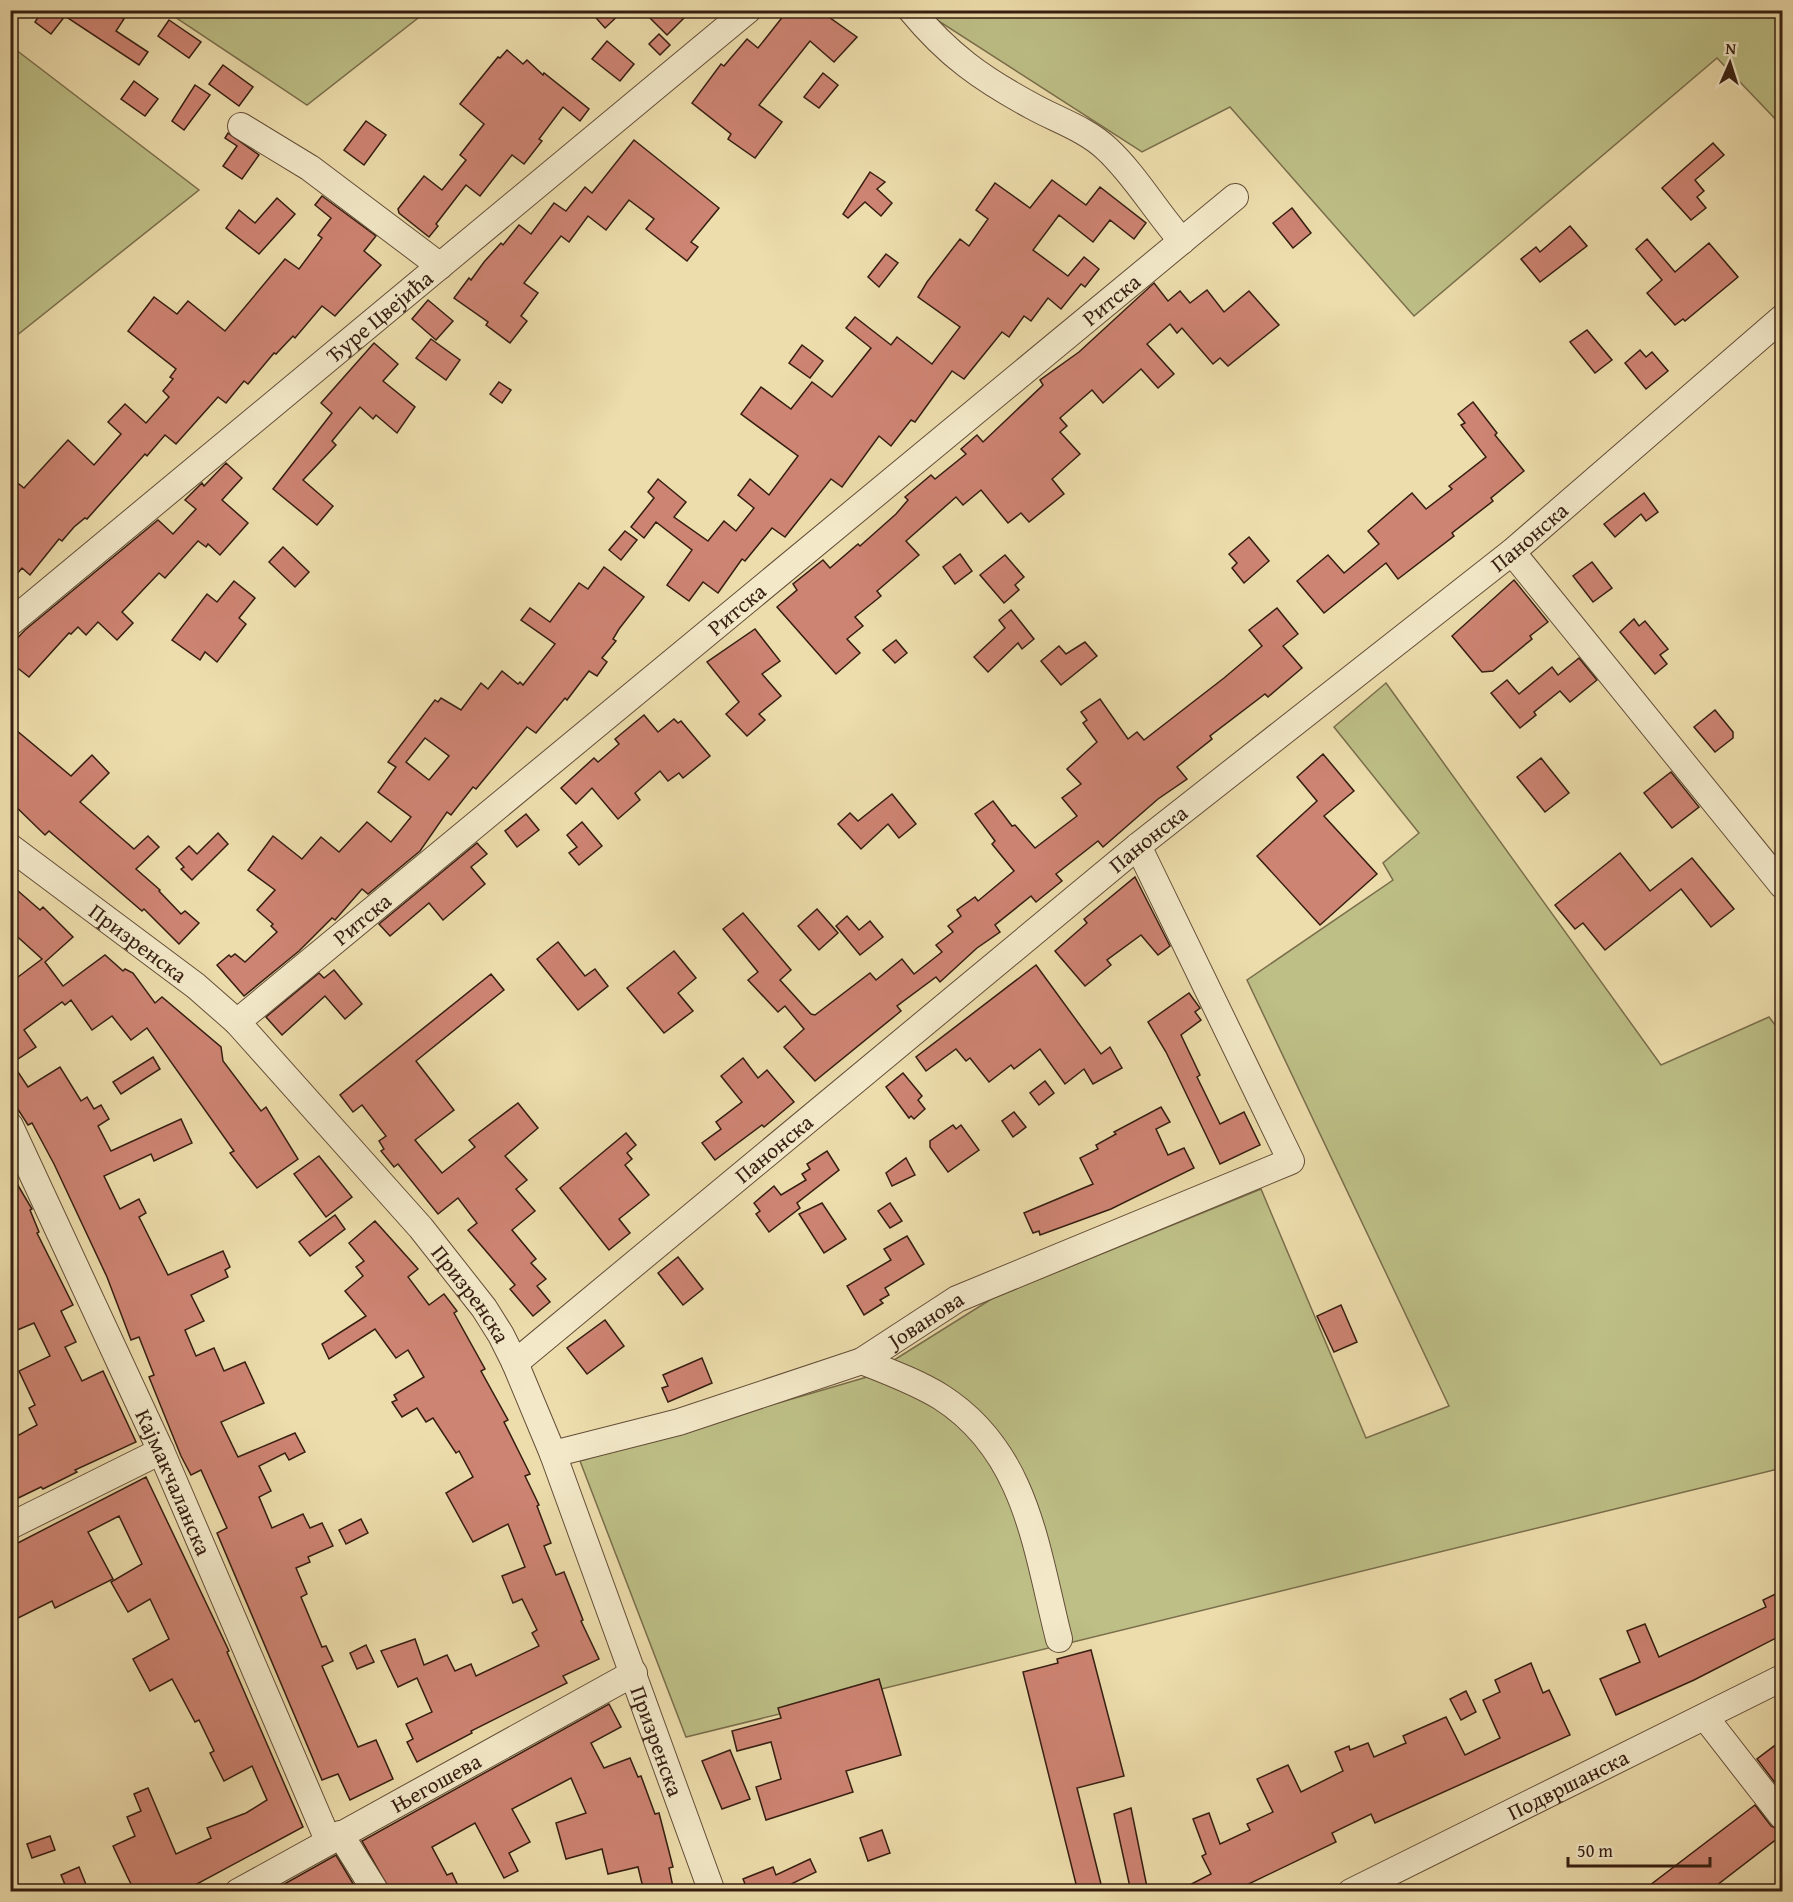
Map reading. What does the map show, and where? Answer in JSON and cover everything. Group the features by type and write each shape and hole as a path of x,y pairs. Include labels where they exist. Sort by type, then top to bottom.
{"street":[{"name":"Ђуре Цвејића","path":"10,623 748,10"},
{"path":"911,10 938,42 974,72 1080,130 1107,149 1182,241"},
{"path":"240,126 310,168 440,267"},
{"name":"Ритска","path":"237,1022 1235,197"},
{"name":"Панонска","path":"515,1363 1138,846 1512,552 1782,318"},
{"path":"1512,552 1782,885"},
{"name":"Јованова","path":"553,1454 679,1422 862,1361 957,1299 1291,1161 1138,846"},
{"name":"Призренска","path":"10,847 196,986 237,1022 454,1268 501,1335 553,1454 712,1892"},
{"name":"Кајмакчаланска","path":"10,1126 334,1837 376,1892"},
{"path":"862,1361 923,1387 942,1398 992,1442 1006,1463 1025,1507 1059,1639"},
{"path":"10,1526 160,1451"},
{"name":"Његошева","path":"238,1892 634,1673"},
{"name":"Подвршанска","path":"1351,1892 1782,1678"},
{"path":"1705,1717 1782,1816"}],"green space":[{"path":"166,11 427,11 307,105"},
{"path":"923,11 1782,11 1782,126 1717,58 1414,316 1230,107 1142,152"},
{"path":"11,46 199,190 10,340"},
{"path":"1386,683 1661,1065 1769,1017 1782,1034 1782,1468 686,1737 580,1461 867,1377 993,1298 1261,1189 1366,1438 1449,1406 1247,980 1393,880 1383,863 1419,833 1334,727"}],"building":[{"path":"43,10 112,10 124,19 116,31 148,52 139,65 65,16 51,34 35,22"},
{"path":"589,10 624,10 605,28"},
{"path":"658,10 692,10 667,35 650,18"},
{"path":"788,10 835,10 829,17 857,37 834,62 810,41 759,105 782,122 755,158 728,139 731,134 692,103 721,64 724,66 747,39 758,48"},
{"path":"169,20 201,42 189,58 158,36"},
{"path":"659,34 670,45 660,55 649,44"},
{"path":"607,41 634,64 620,81 592,59"},
{"path":"507,50 523,64 527,60 543,75 544,73 589,109 580,121 563,107 539,139 542,141 524,164 512,155 480,196 466,185 436,224 438,226 429,237 399,213 398,209 424,176 442,190 466,160 460,155 484,124 460,104 498,57 500,58"},
{"path":"223,65 253,87 239,106 209,84"},
{"path":"823,73 838,85 819,108 804,97"},
{"path":"134,81 158,99 145,116 121,99"},
{"path":"195,85 210,95 184,130 172,121"},
{"path":"366,121 386,135 364,165 344,150"},
{"path":"228,133 259,155 242,179 223,166 237,146 225,138"},
{"path":"634,140 719,208 691,242 698,247 687,261 646,229 654,219 629,200 606,230 588,216 569,242 561,236 524,283 538,293 521,316 527,321 510,343 486,325 488,322 454,298 469,278 471,280 484,262 501,243 503,245 519,225 531,234 554,203 566,211 585,187 592,193"},
{"path":"1713,143 1724,155 1695,180 1704,191 1697,197 1706,208 1691,220 1662,188"},
{"path":"870,172 885,182 877,189 892,203 881,216 865,202 848,218 843,214"},
{"path":"1052,180 1086,205 1100,187 1146,223 1134,239 1110,220 1093,242 1059,215 1033,250 1068,276 1084,257 1099,269 1085,287 1081,284 1061,309 1048,298 1031,321 1024,316 1009,337 1002,332 964,379 952,371 915,422 911,420 891,446 879,436 842,487 831,479 785,537 772,528 745,561 742,559 718,593 703,582 689,601 667,585 692,550 656,522 644,538 631,527 654,498 648,492 658,479 686,502 674,517 708,541 724,521 736,531 754,508 738,495 750,479 769,495 798,456 741,414 761,387 791,409 812,382 832,397 871,348 846,328 855,317 891,345 897,337 932,364 960,327 918,297 927,282 960,239 969,246 988,219 976,210 995,183 1030,208"},
{"path":"322,196 376,236 364,251 381,265 335,316 322,306 295,338 293,336 276,354 274,353 248,384 244,381 226,403 218,397 176,444 165,435 87,519 85,518 74,527 62,541 59,539 30,575 22,568 10,582 10,477 24,488 68,440 94,465 121,434 108,422 125,404 146,423 169,397 163,391 173,379 170,377 176,369 128,331 154,297 177,314 188,301 225,331 285,259 299,269 322,238 318,235 331,218 315,205"},
{"path":"277,198 295,214 259,254 226,228 239,210 255,223"},
{"path":"1292,208 1311,233 1293,248 1273,223"},
{"path":"1570,226 1587,246 1540,282 1521,259 1536,247 1540,252"},
{"path":"1647,239 1675,272 1709,243 1738,277 1685,321 1683,319 1675,325 1647,293 1662,280 1636,249"},
{"path":"886,254 898,263 879,287 868,277"},
{"path":"1154,283 1168,301 1180,291 1190,303 1207,290 1224,312 1249,291 1279,325 1228,366 1220,358 1213,364 1182,328 1177,333 1170,324 1147,344 1174,374 1158,388 1141,369 1103,403 1092,390 1060,418 1067,426 1060,432 1080,454 1052,479 1064,494 1029,522 1021,513 1008,523 981,490 963,505 956,497 906,541 919,555 877,591 881,596 855,617 863,626 847,639 860,653 836,674 777,607 797,590 793,584 823,560 830,568 858,544 860,546 896,514 908,500 905,497 931,475 935,479 966,454 961,449 977,435 983,442 1043,385 1040,380 1079,352"},
{"path":"428,300 453,321 436,340 412,319"},
{"path":"1587,330 1612,360 1595,373 1570,342"},
{"path":"431,339 460,360 446,380 416,358"},
{"path":"374,343 398,364 383,381 415,407 397,433 376,415 373,419 360,407 332,441 336,445 303,480 333,506 317,525 273,489 332,413 321,403"},
{"path":"802,345 823,361 810,378 789,363"},
{"path":"1640,350 1646,357 1652,352 1668,371 1646,389 1625,363"},
{"path":"499,382 511,390 502,403 490,394"},
{"path":"1473,402 1497,433 1495,435 1524,471 1491,498 1493,501 1452,533 1454,536 1398,579 1386,563 1324,613 1297,581 1328,555 1344,573 1379,544 1368,531 1412,493 1426,509 1452,489 1449,486 1486,457 1461,425 1465,423 1458,414"},
{"path":"226,463 242,478 222,500 248,523 220,555 208,544 206,547 198,541 165,578 159,573 122,612 133,623 117,640 98,622 86,635 78,627 71,634 69,633 29,677 10,662 10,646 25,630 158,520 173,534 196,509 185,500 202,483 204,486"},
{"path":"1644,493 1658,512 1646,521 1641,514 1615,537 1604,524"},
{"path":"625,531 637,540 621,560 609,550"},
{"path":"1249,537 1269,561 1244,583 1232,568 1237,563 1229,554"},
{"path":"283,547 309,572 295,587 269,562"},
{"path":"960,554 972,571 955,584 943,567"},
{"path":"1005,555 1024,577 1015,585 1019,590 1004,603 980,575"},
{"path":"1592,562 1612,588 1593,602 1573,576"},
{"path":"604,567 644,597 613,639 616,641 602,658 607,662 597,676 589,671 567,700 565,698 536,733 527,727 476,789 473,787 451,815 447,812 420,851 368,894 362,889 335,920 332,918 299,951 244,996 217,965 229,955 231,957 235,954 245,962 277,932 271,926 273,924 257,910 275,890 248,870 273,836 302,859 321,837 339,852 367,822 391,842 411,817 378,792 396,767 388,762 435,700 438,702 441,698 461,710 481,683 488,689 502,671 518,684 520,682 523,685 555,644 521,620 530,608 550,622 579,583 588,589","holes":["425,738 449,756 429,780 406,762"]},
{"path":"1514,580 1548,622 1530,636 1532,639 1493,671 1482,672 1452,636"},
{"path":"234,581 255,598 239,618 246,624 217,662 205,652 200,660 172,640 207,594 217,602"},
{"path":"1277,608 1298,634 1283,646 1302,668 1268,697 1265,694 1210,736 1212,739 1177,767 1187,779 1158,799 1103,847 1098,841 1056,874 1062,881 1036,902 1031,896 995,925 1000,932 977,948 940,982 936,977 897,1006 901,1011 815,1081 784,1047 804,1029 785,1006 778,1012 748,980 758,972 723,929 743,913 791,970 780,980 811,1014 815,1015 870,973 876,980 902,959 914,974 942,952 936,945 953,932 948,926 961,916 957,910 975,897 978,901 1014,871 992,844 995,841 975,814 993,801 1012,826 1015,825 1035,848 1077,816 1062,798 1081,784 1067,769 1097,742 1083,723 1087,720 1081,712 1100,699 1128,739 1137,732 1144,740 1262,646 1249,630"},
{"path":"1011,610 1034,639 1022,649 1018,643 988,672 974,657 1005,628 999,620"},
{"path":"1634,619 1639,626 1645,621 1668,649 1660,655 1667,664 1655,674 1620,632"},
{"path":"755,629 780,661 762,674 781,696 759,714 765,720 747,736 726,714 739,702 707,662"},
{"path":"896,640 907,653 895,663 883,650"},
{"path":"1085,642 1097,656 1061,685 1041,661 1059,646 1066,654"},
{"path":"1579,658 1597,680 1570,702 1560,691 1534,712 1536,715 1520,728 1491,693 1507,680 1519,694 1552,667 1558,675"},
{"path":"1715,710 1733,732 1733,738 1715,752 1694,727"},
{"path":"644,715 658,732 674,719 678,723 681,721 710,756 683,778 679,773 668,781 660,771 635,793 640,800 618,819 592,788 576,804 561,788 594,758 598,762 619,744 615,739"},
{"path":"10,725 71,776 92,755 109,773 80,802 134,849 148,836 159,847 136,869 160,890 181,914 185,911 199,923 179,944 144,909 142,911 49,831 45,835 10,801"},
{"path":"1323,754 1354,791 1324,816 1377,874 1320,925 1257,856 1317,801 1297,777"},
{"path":"1541,758 1569,793 1545,812 1517,777"},
{"path":"1671,772 1699,807 1672,828 1644,793"},
{"path":"892,794 916,824 899,838 888,824 861,849 838,824 850,813 858,821"},
{"path":"526,814 539,830 517,847 505,831"},
{"path":"582,822 602,846 579,865 569,853 577,847 567,835"},
{"path":"218,833 228,844 192,880 181,869 184,867 176,858 189,846 197,854"},
{"path":"477,843 487,854 471,867 485,884 443,920 429,903 390,936 379,924"},
{"path":"1620,853 1650,891 1692,858 1734,909 1711,927 1681,889 1605,950 1583,923 1575,929 1555,905"},
{"path":"1135,877 1170,946 1158,955 1141,935 1107,960 1111,965 1085,986 1055,951 1087,923 1084,919"},
{"path":"10,884 40,910 43,907 73,937 45,962 63,986 105,955 123,971 125,969 133,973 155,1003 162,997 221,1047 223,1061 261,1111 266,1107 298,1159 257,1188 230,1153 234,1151 147,1028 131,1040 112,1016 92,1030 71,1000 65,1005 62,1002 24,1030 36,1047 12,1063 28,1087 60,1067 81,1101 87,1097 94,1109 101,1105 109,1119 98,1126 111,1151 181,1119 192,1143 154,1161 151,1154 104,1176 120,1209 139,1199 146,1213 139,1217 168,1275 223,1251 230,1267 225,1270 228,1277 191,1295 204,1321 185,1330 196,1356 214,1348 224,1371 245,1362 264,1403 221,1422 238,1457 295,1433 305,1452 289,1460 285,1453 259,1466 271,1491 259,1497 272,1528 303,1514 310,1528 322,1523 333,1546 308,1557 310,1562 296,1568 307,1594 301,1597 322,1647 326,1646 333,1661 322,1666 358,1747 376,1740 393,1779 350,1800 338,1774 322,1780 217,1533 227,1528 201,1470 191,1475 181,1456 149,1377 154,1375 139,1337 131,1340 107,1277 54,1164 32,1123 28,1125 10,1097 10,983 42,959 10,930"},
{"path":"817,909 838,933 819,950 798,926"},
{"path":"847,916 859,930 870,921 883,937 860,955 836,926"},
{"path":"558,942 585,976 595,969 608,986 578,1010 537,959"},
{"path":"674,951 696,978 678,993 693,1011 664,1033 627,988"},
{"path":"1036,965 1101,1054 1110,1047 1122,1068 1093,1084 1084,1069 1065,1084 1040,1049 1014,1069 1011,1065 989,1082 970,1058 966,1061 956,1049 926,1071 916,1057"},
{"path":"334,970 362,1004 345,1019 325,996 282,1035 266,1017 319,973 324,978"},
{"path":"491,974 504,990 416,1061 454,1110 415,1140 442,1173 475,1147 469,1140 518,1103 538,1128 505,1156 527,1180 516,1189 535,1211 512,1230 536,1259 531,1263 546,1279 537,1286 550,1302 533,1316 510,1289 515,1285 468,1230 477,1223 458,1198 438,1214 398,1164 394,1167 381,1151 384,1149 379,1141 386,1136 362,1105 353,1112 340,1095"},
{"path":"1189,993 1200,1008 1195,1012 1201,1020 1181,1035 1200,1075 1197,1077 1220,1124 1244,1112 1260,1145 1220,1164 1166,1052 1148,1022"},
{"path":"153,1057 160,1069 121,1094 113,1082"},
{"path":"743,1058 758,1078 767,1070 794,1102 764,1127 762,1125 715,1160 702,1143 721,1129 716,1122 742,1102 721,1076"},
{"path":"903,1073 922,1096 918,1100 925,1109 914,1119 911,1116 909,1118 886,1087"},
{"path":"1045,1081 1054,1093 1039,1105 1030,1093"},
{"path":"1161,1107 1170,1122 1156,1129 1168,1155 1184,1148 1194,1168 1111,1209 1040,1235 1039,1231 1033,1233 1024,1213 1093,1184 1080,1158 1098,1149 1096,1145 1116,1134 1114,1132"},
{"path":"1014,1112 1026,1127 1013,1137 1002,1121"},
{"path":"953,1125 956,1129 961,1125 979,1150 948,1172 930,1147 930,1141"},
{"path":"626,1133 636,1145 627,1153 632,1159 625,1165 649,1195 619,1219 630,1233 609,1250 560,1188"},
{"path":"827,1151 839,1170 797,1203 800,1208 769,1232 756,1214 760,1211 754,1203 774,1186 781,1195 806,1180 802,1174 810,1169 807,1164"},
{"path":"319,1156 352,1197 326,1217 294,1174"},
{"path":"906,1158 915,1175 892,1186 886,1173"},
{"path":"10,1172 32,1209 30,1210 39,1232 37,1233 73,1305 61,1311 76,1342 65,1347 82,1381 103,1371 136,1442 75,1470 77,1472 43,1489 41,1487 10,1502 10,1440 37,1425 29,1408 35,1405 19,1371 50,1356 34,1323 10,1333"},
{"path":"822,1203 846,1239 824,1253 799,1214"},
{"path":"890,1203 902,1221 890,1228 878,1211"},
{"path":"335,1215 345,1229 310,1256 299,1242"},
{"path":"375,1221 418,1269 408,1277 429,1305 444,1294 457,1311 454,1313 485,1369 481,1371 508,1420 504,1422 530,1474 525,1476 539,1505 537,1506 551,1543 544,1546 556,1575 564,1572 583,1620 581,1621 599,1659 563,1676 567,1683 471,1731 472,1733 417,1762 407,1742 413,1739 406,1724 432,1712 417,1678 398,1687 381,1651 415,1639 424,1665 447,1655 455,1671 471,1664 476,1676 539,1646 532,1633 537,1630 522,1599 513,1603 502,1576 525,1567 508,1524 473,1542 446,1493 473,1477 459,1451 456,1453 433,1418 426,1422 417,1408 402,1417 392,1402 397,1400 394,1395 424,1377 408,1350 396,1358 375,1329 329,1359 322,1344 366,1316 345,1291 363,1276 356,1267 364,1261 349,1243"},
{"path":"907,1236 924,1264 885,1288 889,1295 880,1300 883,1303 864,1315 847,1286 891,1260 884,1249"},
{"path":"678,1257 703,1289 683,1305 658,1273"},
{"path":"1341,1305 1357,1342 1334,1352 1317,1316"},
{"path":"605,1320 624,1346 587,1374 567,1348"},
{"path":"702,1358 712,1383 668,1402 662,1388 668,1386 663,1375"},
{"path":"146,1477 229,1651 227,1652 303,1827 182,1892 135,1892 127,1876 113,1846 135,1836 127,1817 141,1811 134,1794 148,1788 176,1854 211,1838 207,1828 246,1813 267,1800 252,1766 224,1781 210,1753 214,1751 199,1720 195,1722 172,1679 150,1691 133,1659 169,1639 150,1599 128,1612 111,1582 142,1564 119,1516 88,1532 113,1579 55,1608 52,1601 10,1622 10,1547"},
{"path":"361,1519 368,1533 346,1544 339,1530"},
{"path":"1782,1591 1782,1640 1780,1636 1694,1680 1616,1715 1600,1679 1640,1662 1627,1631 1645,1624 1659,1657 1766,1607 1763,1600"},
{"path":"366,1645 374,1662 357,1669 350,1653"},
{"path":"1091,1650 1124,1776 1077,1788 1103,1892 1078,1892 1023,1672 1058,1663 1057,1659"},
{"path":"1531,1663 1543,1693 1549,1690 1570,1735 1375,1823 1371,1814 1332,1833 1336,1842 1232,1892 1176,1892 1211,1874 1202,1856 1206,1854 1193,1819 1209,1813 1220,1844 1250,1830 1247,1824 1273,1812 1257,1779 1288,1765 1301,1792 1343,1771 1335,1752 1349,1746 1350,1750 1368,1743 1374,1757 1406,1743 1403,1736 1446,1717 1465,1755 1500,1738 1483,1700 1500,1692 1495,1680"},
{"path":"879,1679 901,1755 846,1771 853,1792 766,1820 756,1787 781,1779 771,1742 737,1751 732,1731 781,1718 778,1708"},
{"path":"1466,1691 1476,1712 1461,1720 1450,1699"},
{"path":"609,1704 621,1727 591,1743 604,1768 630,1758 638,1777 641,1776 655,1814 659,1813 673,1867 669,1868 674,1892 644,1892 638,1867 608,1874 602,1849 566,1859 556,1823 586,1813 571,1778 512,1809 530,1842 509,1853 518,1871 504,1878 475,1823 432,1847 447,1875 452,1873 461,1892 391,1892 362,1841"},
{"path":"1782,1740 1782,1792 1757,1759"},
{"path":"730,1750 750,1799 722,1809 702,1761"},
{"path":"1755,1805 1771,1826 1782,1831 1782,1835 1708,1892 1641,1892"},
{"path":"1131,1808 1148,1892 1131,1892 1114,1814"},
{"path":"882,1830 890,1853 868,1861 860,1838"},
{"path":"50,1836 55,1850 32,1858 27,1844"},
{"path":"336,1855 358,1892 270,1892"},
{"path":"810,1859 816,1872 783,1888 785,1892 741,1892 747,1889 743,1879 773,1867 776,1875"},
{"path":"79,1867 89,1892 68,1892 61,1875"}]}
